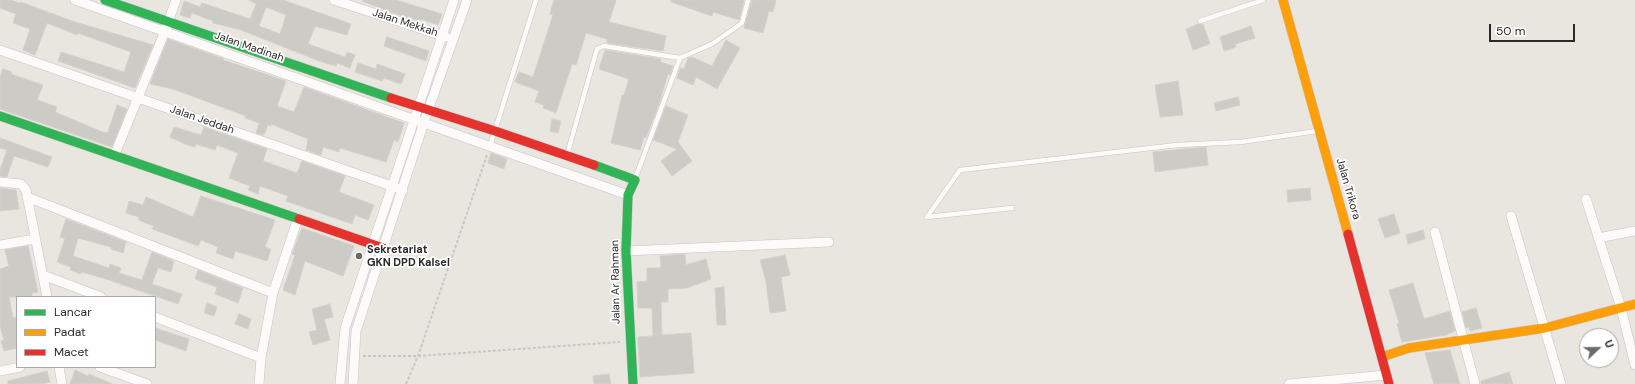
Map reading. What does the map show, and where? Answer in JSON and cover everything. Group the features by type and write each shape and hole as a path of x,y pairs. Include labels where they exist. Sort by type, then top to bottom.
{"street":[{"name":"Jalan Madinah","path":"75,0 414,118 628,195"},
{"name":"Jalan Madinah","path":"105,0 169,20 280,60 429,111 495,131 635,180"},
{"path":"115,154 166,31 176,0"},
{"name":"Jalan Mekkah","path":"334,0 454,39"},
{"path":"340,384 345,328 454,0"},
{"path":"353,384 356,331 424,122 467,0"},
{"name":"Jalan Trikora","path":"1282,0 1382,357 1387,380"},
{"name":"Jalan Jeddah","path":"0,50 403,190"},
{"path":"0,116 115,154 383,248"},
{"path":"533,161 536,146"},
{"name":"Jalan Ar Rahman","path":"633,384 626,251 628,195 635,180"},
{"path":"0,182 21,184 26,190 47,296"},
{"path":"27,198 273,293"},
{"path":"1586,198 1621,308 1635,365"},
{"path":"1510,216 1545,328 1560,384"},
{"path":"259,384 261,358 273,293 298,218"},
{"path":"1598,238 1635,231"},
{"path":"1435,232 1465,340 1475,384"},
{"path":"0,245 35,239"},
{"path":"626,251 829,242"},
{"path":"43,275 98,296"},
{"path":"1382,357 1409,348 1545,328 1635,304"},
{"path":"156,317 261,358"},
{"path":"0,371 16,368"},
{"path":"59,368 62,384"},
{"path":"103,368 148,384"},
{"path":"1288,384 1387,380"}],"lane":[{"path":"490,146 536,0"},
{"path":"566,156 597,49 604,46 680,58 712,44 742,23 748,0"},
{"path":"1200,21 1263,0"},
{"path":"635,180 680,58"},
{"path":"1012,208 927,217 960,170 1177,145 1241,142 1319,131"}],"path":[{"path":"406,384 418,356 490,146"},
{"path":"354,357 418,356 630,341"}],"building":[{"path":"0,0 21,2 72,21 153,45 135,88 58,61 61,52 124,72 131,52 78,33 77,35 47,23 35,55 23,50 30,29 13,23 16,14 0,8"},
{"path":"249,0 283,0 351,24 347,35 315,26 308,44 345,57 347,52 355,55 350,68 337,63 336,66 319,61 241,30 213,23 213,21 192,13 190,18 180,15 184,1 200,7 202,3 250,19 256,4","holes":["266,7 286,15 280,34 259,26"]},
{"path":"396,0 442,14 438,25 421,19 420,21 393,13 362,1"},
{"path":"554,0 616,0 609,22 666,36 663,51 607,43 607,39 586,33 576,65 572,64 556,113 543,108 544,105 535,102 539,91 515,82 519,72 533,77 553,15 550,14"},
{"path":"671,0 744,0 739,20 713,12 712,16 671,2"},
{"path":"752,0 776,0 773,12 769,11 763,33 744,28"},
{"path":"1198,24 1203,24 1210,44 1193,50 1186,29"},
{"path":"1251,26 1255,38 1235,44 1236,47 1224,51 1220,37"},
{"path":"387,37 429,51 426,61 384,46"},
{"path":"168,39 224,59 223,60 286,81 277,106 294,112 304,87 404,123 398,142 394,140 386,162 340,148 339,152 323,147 321,155 306,150 308,139 271,124 271,126 268,125 264,135 256,133 259,123 245,118 246,116 173,89 150,84"},
{"path":"726,40 740,48 717,89 696,77 693,85 677,78 680,68 684,69 688,58 692,57 712,66"},
{"path":"605,50 661,59 660,62 673,66 670,75 668,74 659,104 646,138 644,137 640,150 611,143 622,95 624,95 629,79 599,69"},
{"path":"358,63 376,69 377,64 405,74 401,84 384,78 382,81 355,72"},
{"path":"3,69 12,72 11,74 43,85 37,100 57,107 55,112 105,133 108,132 117,105 127,109 112,147 0,109 0,77"},
{"path":"1178,81 1183,115 1160,117 1155,85"},
{"path":"1238,97 1240,105 1216,111 1214,103"},
{"path":"666,106 688,115 678,142 692,161 672,176 661,161 677,149 653,140"},
{"path":"552,119 561,121 558,133 550,131"},
{"path":"174,127 201,135 204,127 267,149 263,161 297,173 302,161 345,176 339,192 374,205 368,220 355,215 352,224 286,201 288,196 260,186 258,194 248,190 250,186 229,178 238,153 217,145 215,150 196,144 195,147 185,144 170,137"},
{"path":"0,138 52,157 48,167 14,156 7,177 0,176 0,170 7,150 0,148"},
{"path":"1206,147 1208,165 1155,172 1153,152"},
{"path":"491,153 507,159 504,169 488,163"},
{"path":"0,188 16,190 19,209 0,211"},
{"path":"1310,188 1311,200 1288,202 1287,190"},
{"path":"201,196 275,220 265,247 271,249 267,261 235,251 233,259 216,253 218,247 201,240 198,246 152,229 154,226 138,220 139,217 126,213 129,201 143,205 146,197 193,217"},
{"path":"1394,214 1400,233 1385,238 1378,219"},
{"path":"66,219 126,242 123,253 111,249 111,247 78,238 73,256 109,268 110,264 121,268 119,273 142,280 152,252 174,261 171,272 158,268 152,284 182,294 178,304 106,279 82,272 81,274 70,270 71,267 57,262 65,239 60,237"},
{"path":"302,228 354,246 343,276 305,261 295,295 283,290 295,255 292,254"},
{"path":"1423,230 1425,239 1408,244 1406,235"},
{"path":"28,246 38,292 32,293 32,296 9,297 13,318 16,317 16,348 4,351 1,341 4,340 0,326 0,269 9,266 5,250"},
{"path":"685,254 686,265 706,259 711,279 687,288 668,289 668,302 661,302 662,335 691,333 694,373 640,377 638,337 653,336 652,308 638,308 637,282 647,281 647,268 661,268 660,256"},
{"path":"785,255 790,275 781,277 786,311 770,313 766,281 760,260"},
{"path":"198,270 243,288 238,303 215,294 217,287 195,279"},
{"path":"1413,283 1424,319 1450,311 1455,331 1446,335 1402,342 1397,324 1399,323 1389,290"},
{"path":"724,287 726,325 717,325 715,288"},
{"path":"207,303 217,307 214,316 204,313"},
{"path":"330,304 333,317 324,319 330,340 313,345 309,332 317,330 312,309"},
{"path":"1476,308 1482,328 1470,331 1469,327 1466,328 1462,312"},
{"path":"239,314 251,319 248,329 235,324"},
{"path":"156,328 189,339 186,351 156,340"},
{"path":"1450,350 1460,384 1434,384 1425,353"},
{"path":"75,370 88,376 89,374 112,384 70,384"},
{"path":"47,371 50,382 41,384 8,384 8,381"},
{"path":"1509,372 1513,384 1481,384 1481,381"},
{"path":"609,374 611,384 594,384 593,376"}],"traffic: fast":[{"path":"105,0 391,98"},
{"path":"0,116 299,219"},
{"path":"594,165 635,180 628,195 626,251 633,384"}],"traffic: slow":[{"path":"1283,0 1348,234"},
{"path":"1382,357 1409,348 1545,328 1635,304"}],"traffic: jam":[{"path":"391,98 495,131 594,165"},
{"path":"299,219 383,248"},
{"path":"1348,234 1389,384"}],"place":[{"name":"Sekretariat GKN DPD Kalsel","path":"359,256"}]}
